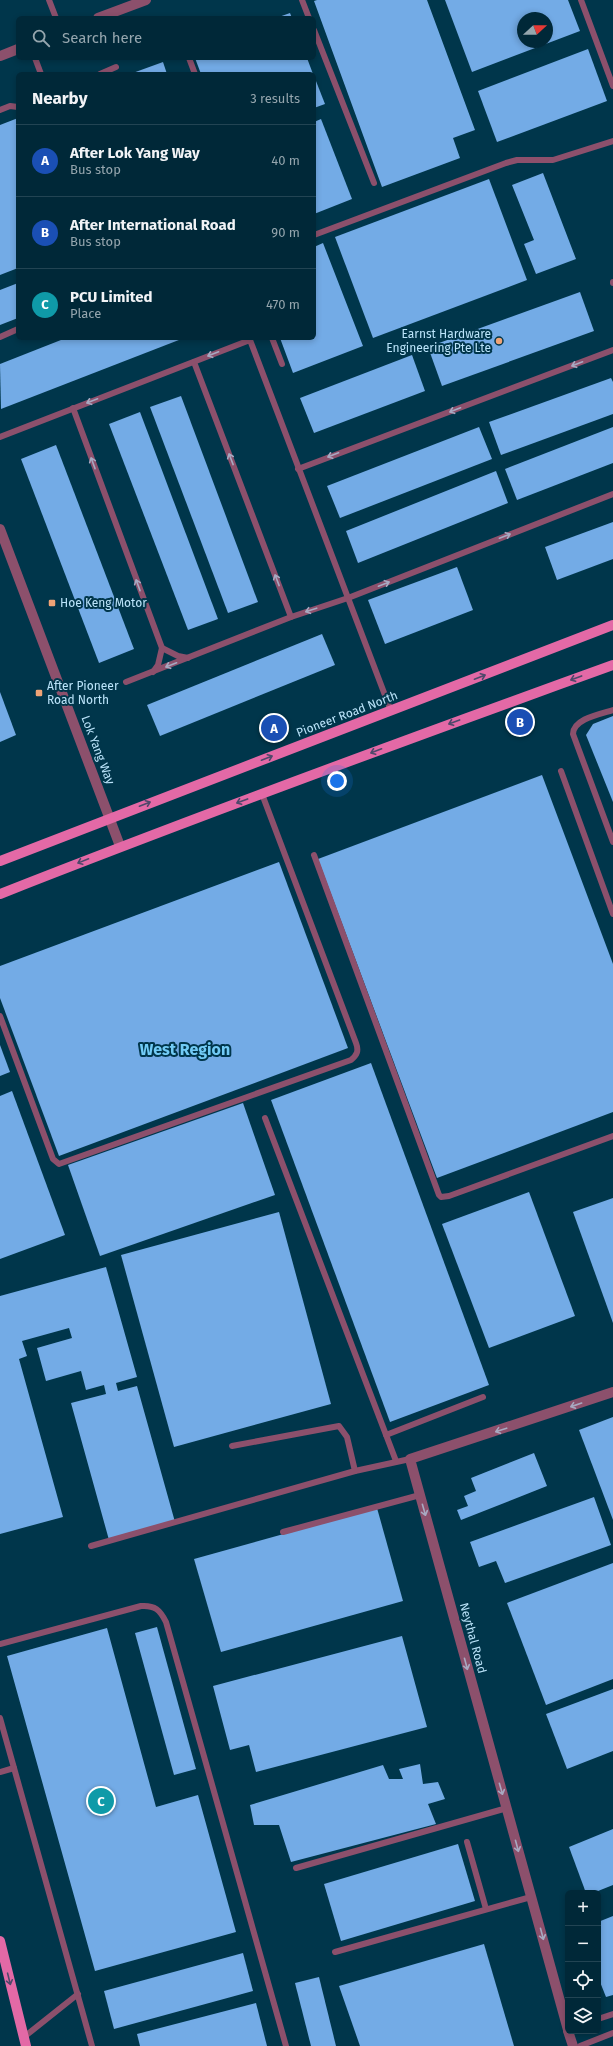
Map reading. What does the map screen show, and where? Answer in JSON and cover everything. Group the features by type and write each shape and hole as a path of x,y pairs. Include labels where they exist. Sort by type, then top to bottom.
{"main road":[{"name":"Pioneer Road North","path":"0,861 613,625"},
{"path":"0,894 120,846 413,737 613,665"},
{"path":"0,1941 25,2042"}],"street":[{"path":"103,16 146,0"},
{"path":"0,56 16,50"},
{"name":"Lok Yang Way","path":"0,529 120,846"},
{"path":"410,1459 613,1392"},
{"name":"Neythal Road","path":"410,1459 565,2020"},
{"name":"Neythal Road","path":"569,2034 573,2046"}],"lane":[{"path":"49,0 55,16"},
{"path":"302,0 308,16"},
{"path":"580,0 613,86"},
{"path":"316,35 374,183"},
{"path":"36,60 40,72"},
{"path":"190,60 194,72"},
{"path":"105,72 116,68"},
{"path":"0,110 10,106 16,107"},
{"path":"316,234 506,163 516,160 553,160 613,141"},
{"path":"0,337 16,330"},
{"path":"0,437 250,340 391,711"},
{"path":"273,340 282,364"},
{"path":"298,468 613,350"},
{"path":"194,362 291,617"},
{"path":"73,408 162,648 158,665 153,672"},
{"path":"126,682 291,617 348,598 613,494"},
{"path":"162,648 178,656 190,658"},
{"path":"613,710 577,723 573,730 573,734 613,842"},
{"path":"561,771 613,914"},
{"path":"0,1016 53,1159 59,1164 356,1057 356,1043 262,794"},
{"path":"314,854 439,1195 442,1197 449,1196 613,1136"},
{"path":"265,1118 396,1461"},
{"path":"386,1435 483,1397"},
{"path":"232,1446 339,1426 347,1437 355,1471"},
{"path":"91,1546 355,1471 410,1459"},
{"path":"282,1532 420,1495"},
{"path":"0,1644 142,1606 157,1608 162,1615 166,1622 286,2046"},
{"path":"0,1718 92,2046"},
{"path":"0,1772 14,1768"},
{"path":"296,1868 507,1808"},
{"path":"467,1842 486,1909"},
{"path":"335,1952 531,1897"},
{"path":"25,2042 78,1994"},
{"path":"601,2018 613,2014"},
{"path":"580,2046 613,2033"}],"building":[{"path":"427,0 475,130 453,138 460,158 382,187 314,1"},
{"path":"445,0 568,0 580,31 553,41 553,12 517,12 517,48 535,48 472,72"},
{"path":"290,13 291,16 282,16"},
{"path":"588,49 607,101 497,142 478,91"},
{"path":"196,60 308,60 312,72 200,72"},
{"path":"163,62 166,72 136,72"},
{"path":"316,81 325,104 316,107"},
{"path":"16,119 16,269 0,275 0,125"},
{"path":"321,119 352,199 316,213 316,121"},
{"path":"543,173 576,259 536,274 524,244 534,240 512,185"},
{"path":"489,179 527,280 373,338 335,237"},
{"path":"323,243 363,346 293,373 281,340 316,340 316,246"},
{"path":"16,284 16,319 0,325 0,290"},
{"path":"580,292 594,331 442,386 428,347"},
{"path":"61,340 179,340 1,409 0,364"},
{"path":"412,355 425,391 314,433 300,398"},
{"path":"611,378 613,382 613,414 501,455 489,422"},
{"path":"181,396 258,602 228,613 150,407"},
{"path":"140,412 218,619 188,630 109,424"},
{"path":"479,427 492,459 340,518 327,486"},
{"path":"613,427 613,463 517,500 505,469"},
{"path":"56,445 134,649 99,663 21,459"},
{"path":"496,471 508,503 358,563 346,531"},
{"path":"613,522 613,559 557,580 545,547"},
{"path":"457,567 473,610 385,644 368,600"},
{"path":"322,634 335,665 160,736 147,705"},
{"path":"0,692 16,735 0,742"},
{"path":"613,716 613,802 586,735 593,724"},
{"path":"542,775 613,964 613,1112 437,1178 318,859"},
{"path":"279,862 348,1048 59,1156 0,998 0,966"},
{"path":"0,1045 10,1072 0,1076"},
{"path":"371,1063 489,1385 390,1422 271,1100"},
{"path":"12,1091 65,1235 0,1259 0,1096"},
{"path":"243,1103 275,1195 100,1256 68,1165"},
{"path":"529,1192 575,1316 489,1348 442,1224"},
{"path":"613,1198 613,1323 573,1212"},
{"path":"279,1212 331,1404 174,1447 121,1255"},
{"path":"106,1267 137,1377 116,1383 118,1391 137,1386 175,1522 109,1540 71,1403 106,1394 104,1385 86,1390 81,1371 46,1381 37,1348 72,1338 69,1328 22,1341 27,1356 19,1359 63,1517 0,1534 0,1296"},
{"path":"613,1417 613,1520 579,1430"},
{"path":"534,1453 547,1486 461,1520 457,1510 468,1506 464,1496 476,1491 471,1478"},
{"path":"594,1497 611,1545 505,1583 496,1561 479,1567 470,1542"},
{"path":"377,1508 403,1601 221,1652 194,1559"},
{"path":"613,1563 613,1679 546,1705 507,1603"},
{"path":"157,1627 196,1769 174,1775 135,1633"},
{"path":"107,1628 156,1807 198,1795 236,1932 95,1971 7,1656"},
{"path":"402,1636 427,1727 256,1772 249,1745 230,1750 213,1686"},
{"path":"613,1689 613,1751 567,1769 546,1714"},
{"path":"420,1764 423,1784 438,1782 445,1799 428,1804 436,1824 291,1862 279,1825 254,1825 250,1805 383,1765 389,1779 403,1779 399,1769"},
{"path":"613,1829 613,1885 600,1890 585,1890 569,1847"},
{"path":"458,1844 475,1901 341,1941 324,1884"},
{"path":"613,1916 613,1995 606,1997 601,1984 601,1921"},
{"path":"484,1944 514,2046 360,2046 339,1986"},
{"path":"243,1953 253,1991 114,2029 104,1991"},
{"path":"319,1977 336,2046 311,2046 295,1983"},
{"path":"256,2003 267,2046 140,2046 137,2034"}],"place":[{"name":"Earnst Hardware Engineering Pte Lte","path":"499,341"},
{"name":"Hoe Keng Motor","path":"52,603"},
{"name":"After Pioneer Road North","path":"39,693"},
{"name":"After International Road","path":"520,722"},
{"name":"After Lok Yang Way","path":"274,728"},
{"name":"PCU Limited","path":"101,1801"}],"district":[{"name":"West Region","path":"185,1049"}]}
